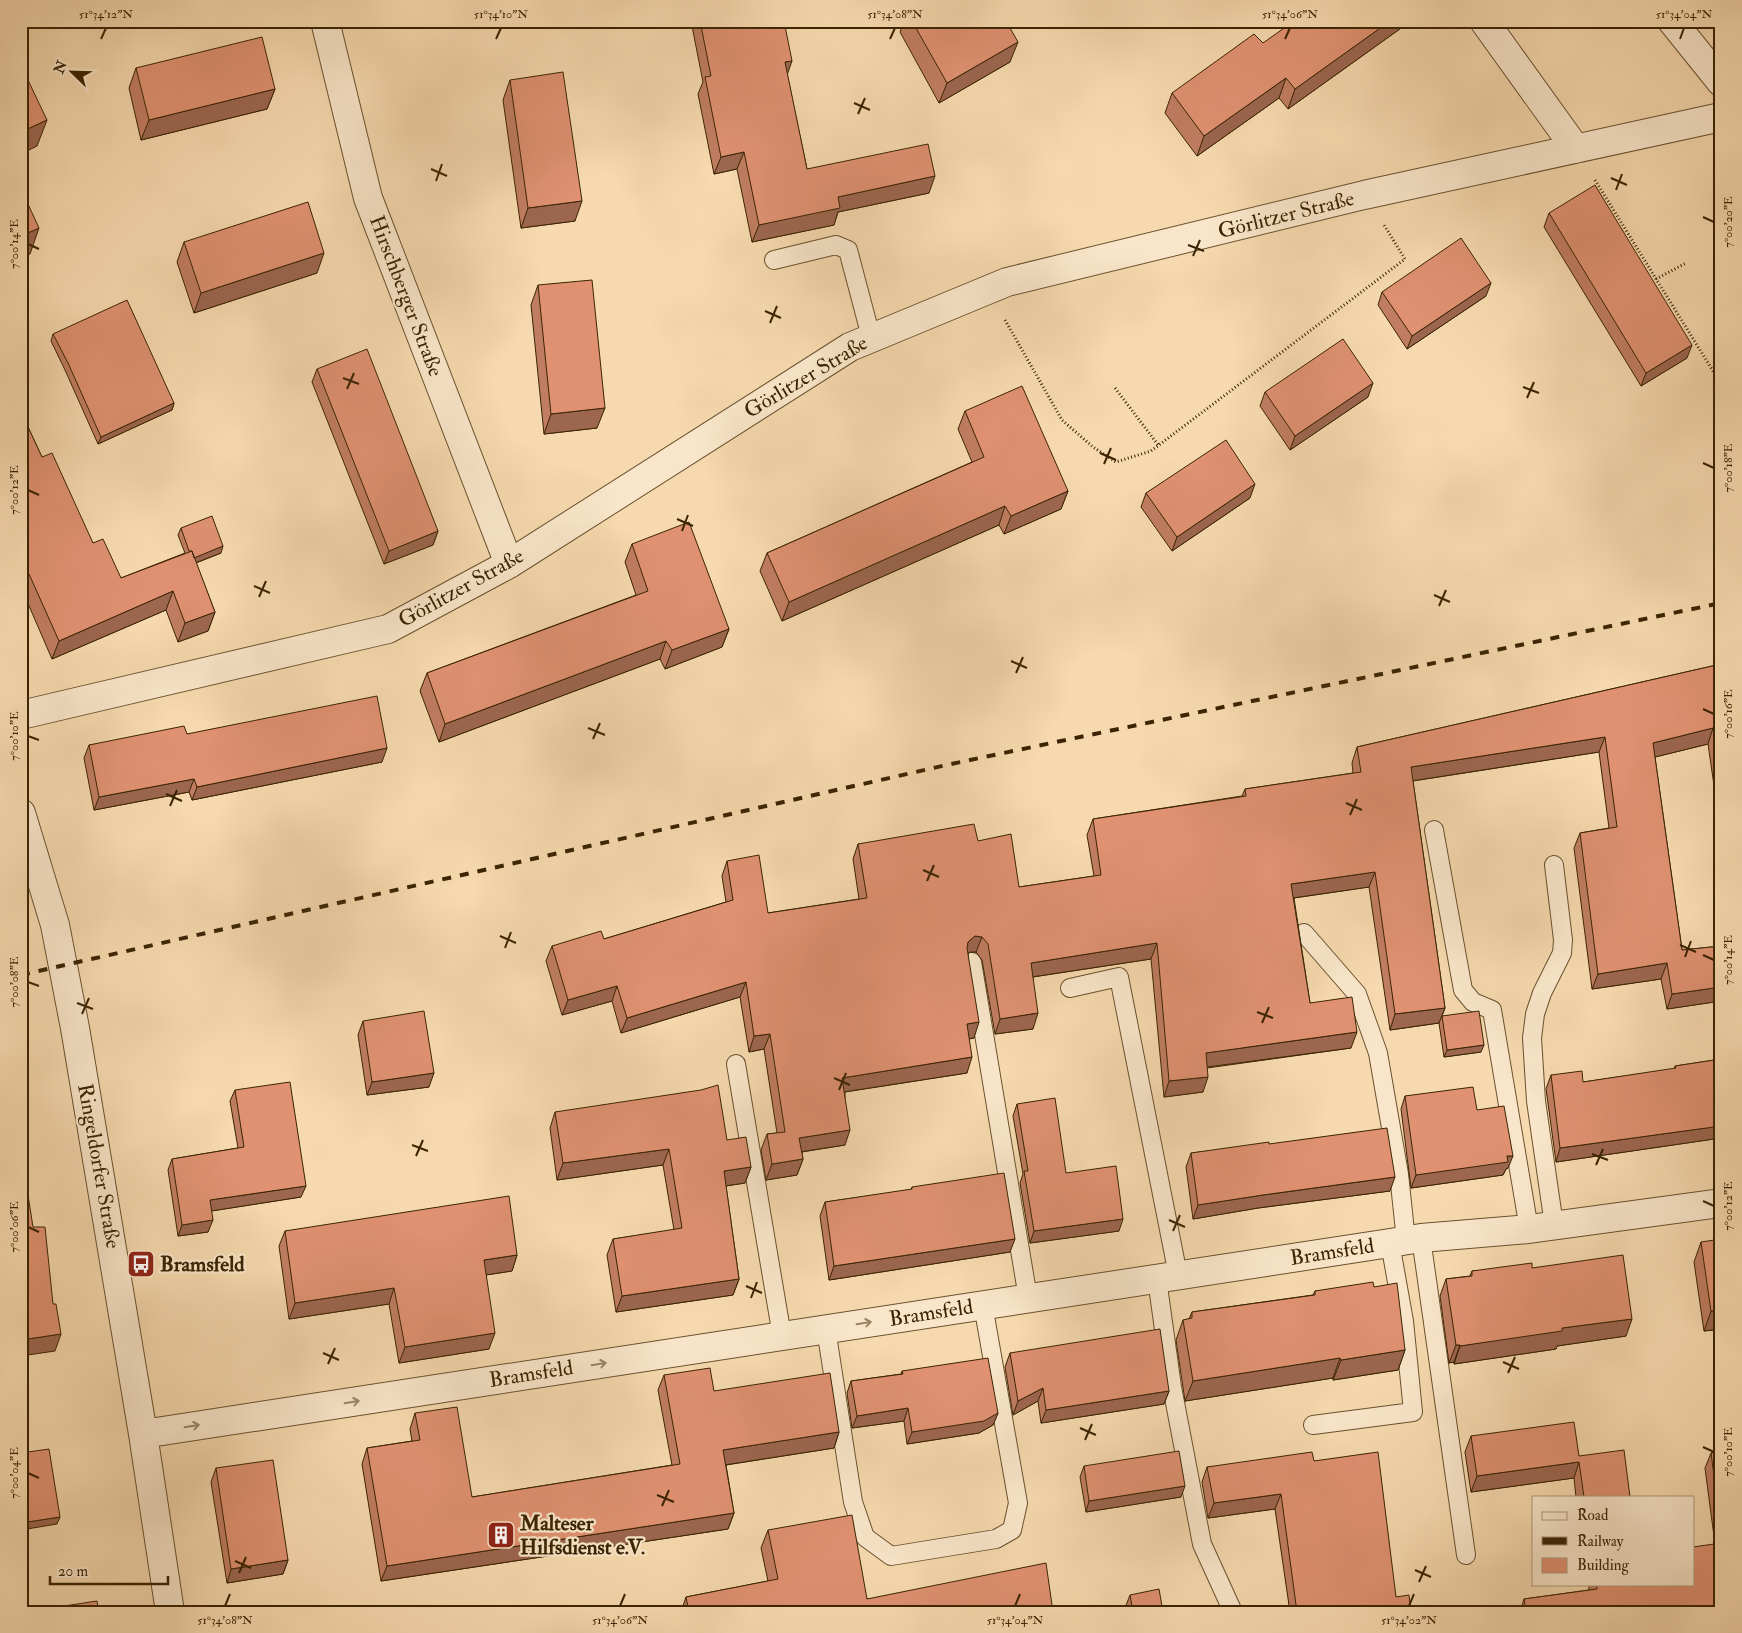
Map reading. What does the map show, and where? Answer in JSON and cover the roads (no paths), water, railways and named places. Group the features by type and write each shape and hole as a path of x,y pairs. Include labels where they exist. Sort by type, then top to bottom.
{"street":[{"name":"Hirschberger Straße","path":"325,21 368,198 509,564"},
{"path":"1484,21 1576,149"},
{"path":"1672,21 1721,82"},
{"name":"Görlitzer Straße","path":"21,715 388,629 509,564 850,347 1008,282 1364,196 1721,117"},
{"name":"Ringeldorfer Straße","path":"21,813 55,925 75,1028 144,1434 170,1612"},
{"name":"Bramsfeld","path":"144,1434 1406,1241 1542,1227 1721,1203"}],"lane":[{"path":"774,260 836,245 848,250 871,337"},
{"path":"1434,830 1463,990 1473,1002 1492,1010 1542,1227"},
{"path":"1542,1227 1532,1038 1535,1014 1542,993 1562,954 1563,940 1554,865"},
{"path":"1304,933 1357,994 1378,1053 1399,1174 1406,1241 1466,1555"},
{"path":"972,962 1028,1298"},
{"path":"1070,988 1119,977 1168,1277 1172,1388 1202,1544 1234,1612"},
{"path":"736,1064 782,1336"},
{"path":"1313,1425 1413,1412 1404,1321 1406,1241"},
{"path":"826,1329 852,1502 865,1537 891,1556 996,1539 1012,1530 1018,1503 983,1305"}],"railway":[{"path":"21,975 951,764 1721,603"}],"place":[{"name":"Bramsfeld","path":"141,1264"},
{"name":"Malteser Hilfsdienst e.V.","path":"501,1535"}]}
